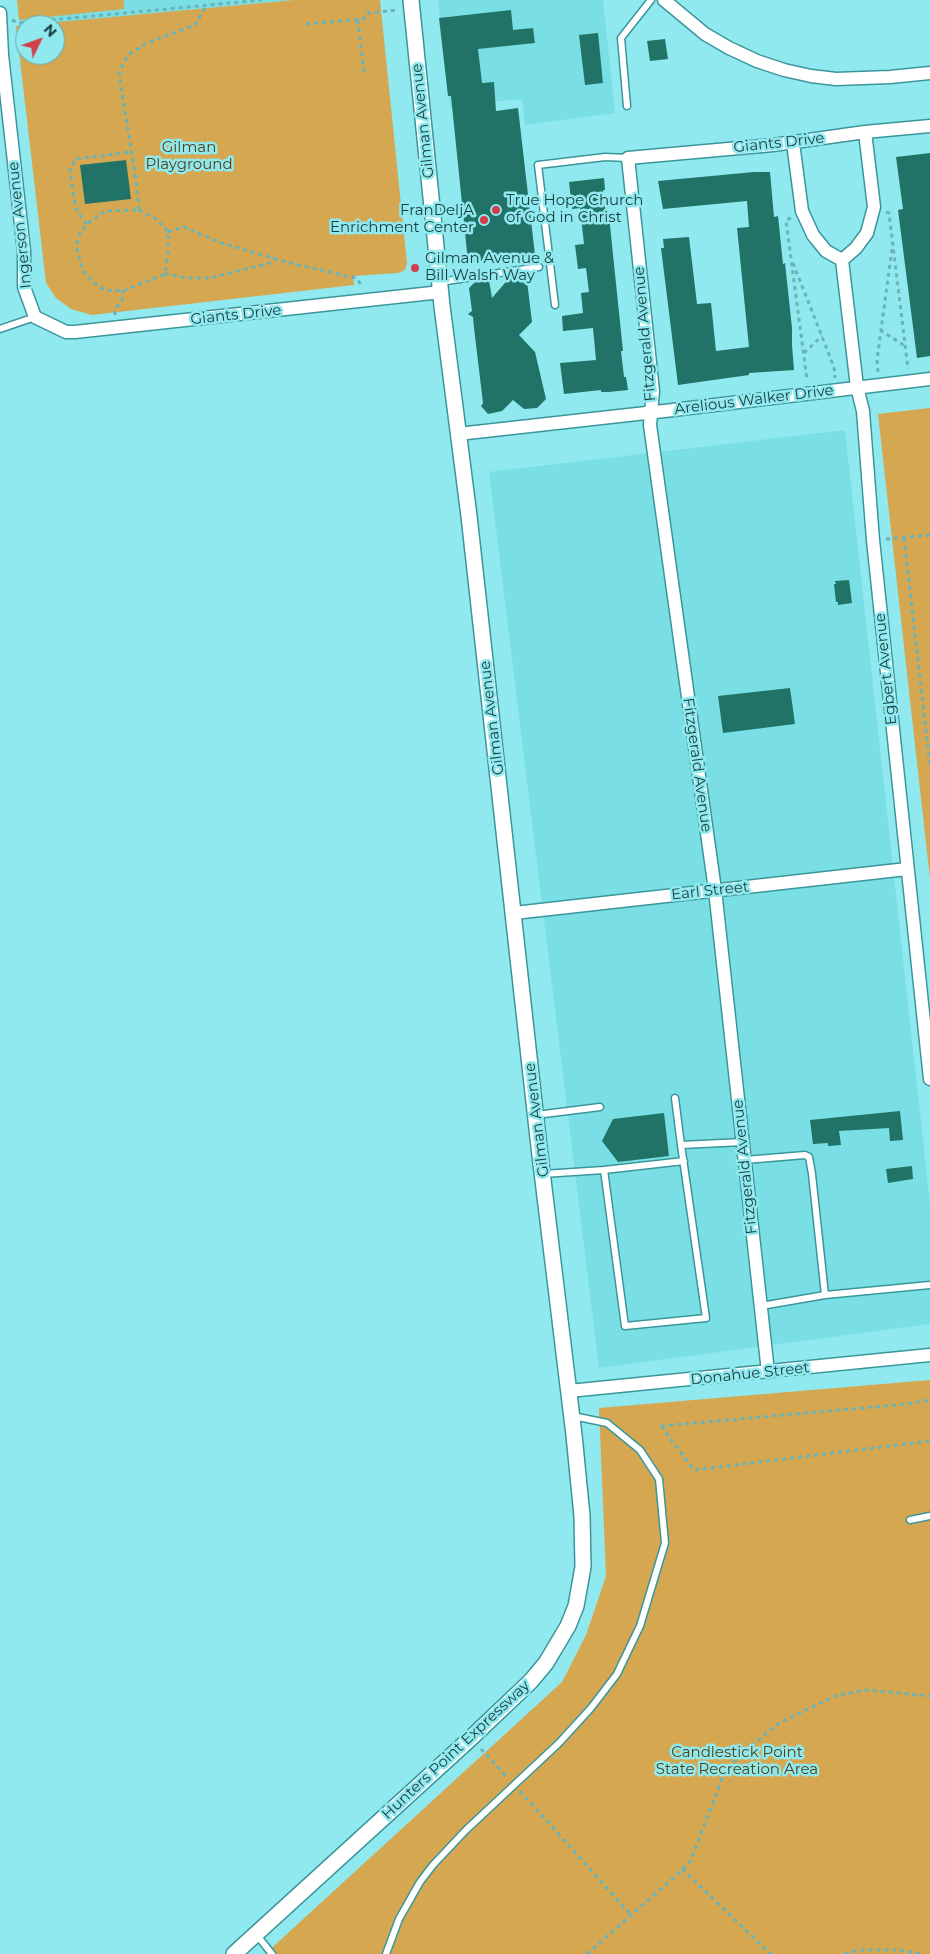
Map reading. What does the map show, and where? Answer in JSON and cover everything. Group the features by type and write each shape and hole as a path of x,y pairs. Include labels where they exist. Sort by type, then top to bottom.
{"street":[{"path":"664,0 699,30 729,48 757,61 784,70 836,79 930,73"},
{"name":"Gilman Avenue","path":"411,4 440,287 574,1435"},
{"name":"Ingerson Avenue","path":"0,14 1,55 24,251 24,288 35,317"},
{"name":"Giants Drive","path":"628,158 930,126"},
{"path":"793,142 802,210 813,235 826,251 842,260 856,248 868,233 874,207 866,132"},
{"name":"Fitzgerald Avenue","path":"628,158 653,391 650,425 715,890 768,1372"},
{"name":"Egbert Avenue","path":"842,260 857,387 863,411 873,540 930,1079"},
{"name":"Giants Drive","path":"35,317 66,332 373,300 440,287"},
{"name":"Arelious Walker Drive","path":"458,434 930,379"},
{"name":"Earl Street","path":"514,914 907,869"},
{"name":"Donahue Street","path":"569,1391 930,1355"},
{"name":"Hunters Point Expressway","path":"234,1954 513,1700 546,1663 559,1645 576,1606 580,1587 583,1547 574,1435"}],"lane":[{"path":"627,106 621,38 651,0"},
{"path":"555,305 538,166 605,157 628,158"},
{"path":"440,287 539,267"},
{"path":"0,329 35,317"},
{"path":"604,1170 626,1326 706,1318 675,1098"},
{"path":"536,1115 600,1107"},
{"path":"681,1145 743,1142"},
{"path":"745,1160 805,1155 808,1157 812,1174 825,1295"},
{"path":"543,1174 604,1170 684,1161"},
{"path":"761,1306 825,1295 930,1285"},
{"path":"386,1954 399,1919 420,1882 448,1849 576,1725 617,1674 640,1626 665,1543 659,1479 640,1450 607,1423 572,1416"},
{"path":"930,1516 910,1520 930,1522"},
{"path":"256,1934 272,1954"}],"path":[{"path":"0,14 19,24 262,0"},
{"path":"306,24 358,20 363,19 368,13 411,4"},
{"path":"139,210 132,152 118,73 128,54 147,43 195,25 206,6"},
{"path":"358,20 364,74"},
{"path":"87,224 77,212 74,197 70,171 75,159 132,152"},
{"path":"874,207 889,213 909,381"},
{"path":"166,274 168,232 156,218 139,210 105,211 87,224 80,234 76,245 83,271 92,282 104,290 123,291 166,274 189,278 210,278 270,263 273,258"},
{"path":"802,210 786,220 808,393"},
{"path":"168,232 184,227 221,243 356,278 373,300"},
{"path":"879,385 877,360 893,244"},
{"path":"791,258 834,367 836,390"},
{"path":"116,328 115,310 122,300 123,291"},
{"path":"880,330 905,346"},
{"path":"803,354 822,336"},
{"path":"873,540 930,535"},
{"path":"904,538 930,766"},
{"path":"930,1400 906,1404 661,1426 694,1470 930,1441"},
{"path":"587,1954 691,1860 723,1776 739,1756 778,1723 835,1696 866,1690 930,1696"},
{"path":"471,1738 631,1915"},
{"path":"682,1869 771,1954"},
{"path":"845,1954 859,1950 899,1950 923,1954"}],"shaded area":[{"path":"17,0 294,0 65,22 65,15 19,15"},
{"path":"438,0 603,0 615,113 525,125 522,99 450,106"},
{"path":"845,430 930,1204 930,1324 599,1368 489,472"}],"green space":[{"path":"17,0 124,0 124,9 65,15 18,15"},
{"name":"Gilman Playground","path":"294,0 380,0 407,263 405,270 398,273 353,276 354,285 92,315 71,309 56,298 46,283 21,65 65,65 65,21"},
{"path":"930,408 930,879 878,414"},
{"name":"Candlestick Point State Recreation Area","path":"930,1380 930,1954 265,1954 562,1682 586,1635 606,1576 599,1408"}],"building":[{"name":"True Hope Church of God in Christ","path":"511,10 513,30 533,28 535,43 478,49 482,83 494,82 496,111 518,108 535,255 468,262 451,96 448,96 439,18"},
{"path":"598,33 603,83 585,85 579,35"},
{"path":"665,39 668,59 650,61 647,41"},
{"path":"930,153 930,356 917,358 898,210 903,209 896,157"},
{"path":"126,160 131,199 85,204 80,165"},
{"path":"770,172 774,217 778,216 783,264 785,263 792,328 794,370 749,373 749,375 678,385 661,248 664,248 663,239 689,237 697,304 711,303 716,351 749,347 737,228 749,227 747,201 663,209 658,181"},
{"path":"604,178 605,190 603,190 606,216 609,216 623,351 621,351 624,377 626,377 628,390 601,392 601,390 564,394 560,363 596,360 593,328 563,331 562,316 583,313 581,293 589,292 586,268 578,269 575,245 584,244 580,208 572,209 569,182"},
{"path":"521,275 527,281 532,322 519,335 535,352 546,399 537,408 524,409 513,400 502,411 488,414 481,406 483,403 473,317 468,314 472,311 469,288 475,282 489,280 492,298 511,276"},
{"path":"849,580 852,603 838,605 838,602 836,602 835,581"},
{"path":"790,688 795,724 723,733 718,696"},
{"path":"900,1111 903,1140 890,1141 889,1128 839,1131 841,1145 828,1146 828,1143 813,1144 810,1120"},
{"path":"664,1113 669,1156 618,1162 602,1141 613,1119"},
{"path":"912,1166 913,1179 888,1183 886,1169"}],"place":[{"name":"True Hope Church of God in Christ","path":"496,210"},
{"name":"FranDeljA Enrichment Center","path":"484,220"},
{"name":"Gilman Avenue & Bill Walsh Way","path":"415,268"}]}
